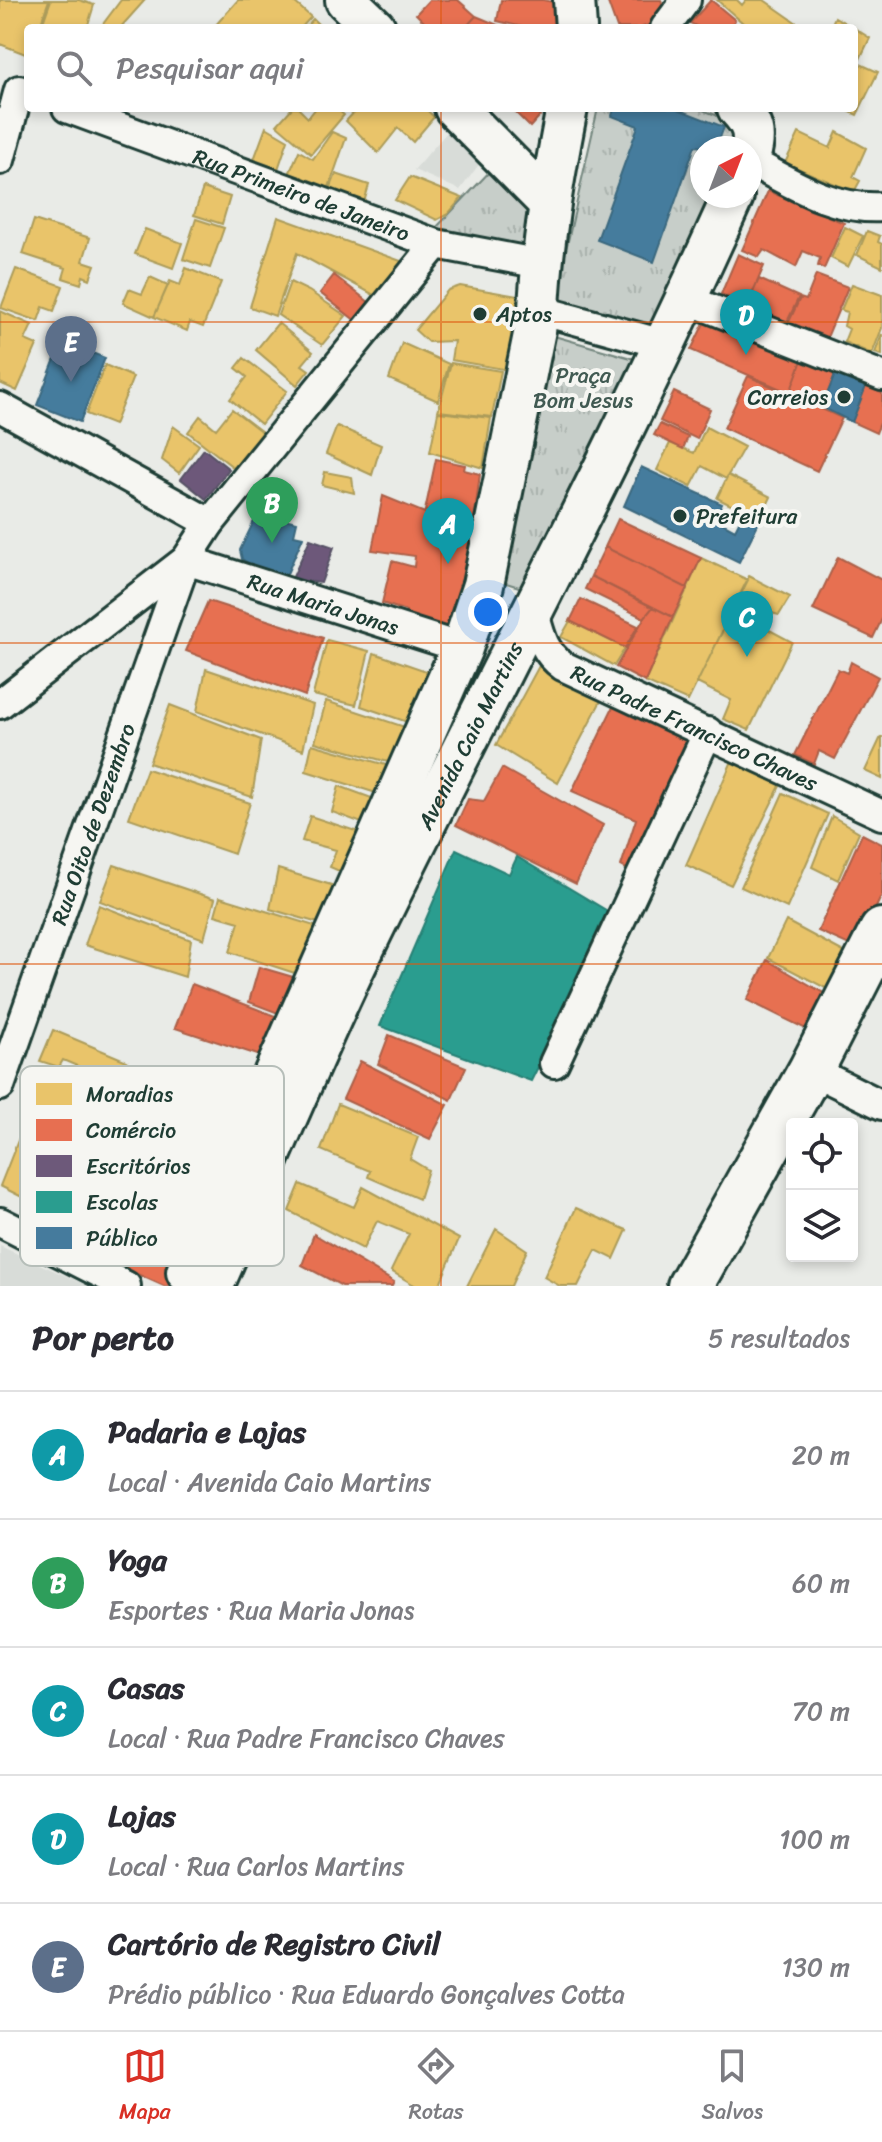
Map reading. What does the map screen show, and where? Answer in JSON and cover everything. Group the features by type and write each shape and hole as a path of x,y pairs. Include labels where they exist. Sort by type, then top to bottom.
{"highway":[{"path":"690,1286 811,1070 882,931"}],"main road":[{"path":"346,0 371,24"},
{"path":"574,0 577,24"},
{"path":"741,112 753,126 754,136"},
{"path":"464,117 498,137 520,142 541,137 565,118"},
{"path":"464,117 549,203"},
{"name":"Avenida Caio Martins","path":"284,1076 462,648 483,585 539,310 549,203 565,118"},
{"name":"Avenida Caio Martins","path":"284,1110 503,666 534,612 728,208"},
{"path":"483,585 506,606 534,612"}],"street":[{"path":"668,24 686,0"},
{"path":"0,160 16,86"},
{"name":"Rua Primeiro de Janeiro","path":"78,112 436,244 541,264"},
{"path":"762,165 818,197 846,206 882,207"},
{"path":"0,704 186,560 210,523 436,244"},
{"path":"686,299 882,376"},
{"path":"539,310 663,344"},
{"path":"0,407 210,523"},
{"name":"Rua Maria Jonas","path":"186,560 462,648"},
{"name":"Rua Oito de Dezembro","path":"0,1086 186,560"},
{"name":"Rua Padre Francisco Chaves","path":"534,612 543,644 551,657 563,666 882,815"},
{"path":"554,1063 708,732"},
{"path":"811,1070 882,1105"},
{"path":"0,1222 20,1232"},
{"path":"87,1266 126,1286"}],"shaded area":[{"path":"448,131 486,155 460,190 414,170"},
{"path":"0,1246 20,1255 20,1266 44,1266 88,1286 0,1286"}],"green space":[{"path":"597,112 708,112 731,121 731,136 690,136 690,208 706,208 655,329 554,303"},
{"path":"496,165 536,203 529,251 434,230"},
{"name":"Praça Bom Jesus","path":"554,336 638,360 532,591 503,582"}],"building: Moradias":[{"path":"0,0 49,0 40,24 24,24 24,53 0,44"},
{"path":"51,0 79,0 94,5 88,24 42,24"},
{"path":"121,0 145,0 124,24 103,24"},
{"path":"238,0 292,0 311,17 305,24 217,24"},
{"path":"717,0 737,0 742,5 746,0 764,0 798,24 746,24"},
{"path":"835,17 847,24 832,24"},
{"path":"858,30 870,38 858,63"},
{"path":"858,63 878,72 857,115 851,112 858,112"},
{"path":"288,112 302,112 308,118 313,112 341,112 344,115 311,154 277,125"},
{"path":"354,112 429,112 434,117 413,142 398,128 378,153 346,121"},
{"path":"266,127 288,140 276,175 252,165"},
{"path":"332,132 346,138 327,193 286,181 299,151 313,159"},
{"path":"837,132 866,148 853,177 860,181 854,192 785,163 799,133 830,148"},
{"path":"336,174 369,185 363,206 328,195"},
{"path":"410,177 462,198 448,214 437,220 395,200"},
{"path":"203,188 230,197 222,224 194,215"},
{"path":"278,217 412,265 383,300 297,253 275,316 250,307"},
{"path":"196,219 224,228 210,268 183,259"},
{"path":"34,220 90,238 83,261 95,265 90,279 83,276 81,284 63,278 66,268 23,254"},
{"path":"845,227 863,236 848,267 831,258"},
{"path":"145,229 182,243 173,268 135,254"},
{"path":"867,231 880,236 882,267 857,255"},
{"path":"186,268 221,282 203,327 190,322 187,331 154,317 170,281 180,285"},
{"path":"16,269 63,286 54,311 43,307 38,321 1,308"},
{"path":"150,277 168,285 154,317 123,303 129,289 142,294"},
{"path":"290,282 346,316 322,345 278,315"},
{"path":"852,284 882,295 882,328 872,354 844,342 849,329 844,326 847,312 841,310"},
{"name":"Aptos","path":"460,286 535,299 521,372 451,360 454,341 428,342 415,330 448,290"},
{"path":"0,311 32,325 25,340 37,345 17,391 0,383"},
{"path":"278,323 313,352 302,365 309,370 297,385 256,350"},
{"path":"882,334 882,355 875,353"},
{"path":"402,343 449,364 438,401 389,379"},
{"path":"244,358 287,391 261,424 230,399 247,377 236,368"},
{"path":"451,363 501,371 492,417 438,411"},
{"path":"105,365 133,377 114,425 86,414"},
{"path":"232,409 266,435 238,471 188,432 200,416 216,429"},
{"path":"438,412 491,418 483,468 430,452"},
{"path":"173,426 199,445 179,473 162,460"},
{"path":"337,426 381,445 372,475 326,454"},
{"path":"706,427 744,447 726,479 702,466 691,487 657,470 670,443 694,453"},
{"path":"325,472 352,477 354,493 322,485"},
{"path":"728,475 771,497 760,520 717,498"},
{"path":"701,558 748,580 688,701 645,682"},
{"path":"749,576 790,597 779,615 768,612 762,626 792,642 749,730 723,719 731,700 697,683"},
{"path":"570,621 625,648 614,666 561,637"},
{"path":"327,640 369,651 356,705 313,695"},
{"path":"374,653 444,677 422,727 361,706"},
{"path":"540,664 603,697 558,783 496,745"},
{"path":"206,669 313,705 303,750 197,711"},
{"path":"326,701 420,732 403,766 315,742"},
{"path":"170,705 261,740 252,797 149,763"},
{"path":"882,737 882,779 865,771"},
{"path":"312,744 400,769 389,797 306,771"},
{"path":"732,761 781,784 731,885 686,865"},
{"path":"147,769 250,803 234,854 129,818"},
{"path":"339,786 388,804 378,829 332,812"},
{"path":"783,793 828,814 787,908 741,887"},
{"path":"310,816 374,837 355,878 330,867 336,850 302,841"},
{"path":"832,816 859,832 838,880 812,867"},
{"path":"114,865 215,899 204,939 100,901"},
{"path":"278,869 348,890 332,927 270,909"},
{"path":"220,897 331,931 310,978 230,952 239,922 215,915"},
{"path":"99,905 191,940 185,977 85,945"},
{"path":"786,921 853,957 833,992 768,958"},
{"path":"53,1030 127,1061 124,1066 77,1066 63,1060 56,1066 40,1061"},
{"path":"338,1104 418,1137 410,1159 428,1170 419,1199 368,1177 370,1171 321,1150"},
{"path":"20,1135 20,1196 0,1186"},
{"path":"300,1184 354,1207 363,1187 459,1239 439,1286 416,1286 391,1271 409,1234 377,1221 363,1249 289,1211"},
{"path":"576,1208 627,1230 614,1259 596,1250 578,1286 560,1286 544,1277"},
{"path":"496,1229 527,1250 511,1286 467,1286"}],"building: Comércio":[{"path":"429,0 458,0 476,16 469,24 426,24 416,14"},
{"path":"501,0 543,0 573,6 570,24 510,24 497,21"},
{"path":"607,0 661,0 664,8 651,24 616,24"},
{"path":"711,0 735,20 733,24 690,23"},
{"path":"476,16 496,24 469,24"},
{"path":"515,112 543,112 530,127"},
{"path":"768,191 844,223 824,269 818,266 820,258 803,251 796,267 764,250 759,257 742,250"},
{"path":"738,254 764,266 747,306 721,294"},
{"path":"334,275 370,303 356,321 320,293"},
{"path":"816,275 848,287 826,340 788,324 800,298 806,300"},
{"path":"759,279 799,297 786,324 747,306"},
{"path":"705,321 802,360 790,393 691,350"},
{"path":"802,360 836,372 822,407 790,393"},
{"path":"748,376 842,418 817,471 724,428"},
{"path":"866,386 882,393 882,418 876,433 852,422"},
{"path":"674,392 710,409 697,439 660,421"},
{"path":"660,424 688,437 683,449 654,435"},
{"path":"436,459 465,465 464,470 480,474 474,520 463,518 465,509 455,506 453,515 425,511"},
{"path":"383,496 484,537 464,631 405,618 406,611 382,603 392,561 414,567 415,556 372,550"},
{"path":"618,519 701,558 687,588 605,547"},
{"path":"605,547 687,588 673,617 591,576"},
{"path":"838,557 882,580 882,619 873,638 813,610"},
{"path":"591,576 653,607 644,618 585,589"},
{"path":"581,599 638,626 625,648 570,621"},
{"path":"208,601 323,638 305,696 186,651"},
{"path":"653,607 673,617 645,682 616,667"},
{"path":"851,662 878,677 835,759 819,751 814,764 795,755 838,669 847,673"},
{"path":"614,705 696,743 636,874 621,866 636,819 572,791"},
{"path":"502,768 603,825 576,884 456,825 468,799 484,801"},
{"path":"862,834 882,844 882,895 856,948 818,931"},
{"path":"767,960 832,998 814,1033 747,1000"},
{"path":"259,967 310,982 294,1019 249,1002"},
{"path":"192,984 288,1021 270,1059 175,1028"},
{"path":"389,1035 466,1067 451,1100 378,1064"},
{"path":"360,1061 448,1105 430,1139 343,1099"},
{"path":"314,1234 394,1282 392,1286 342,1286 302,1265"},
{"path":"119,1266 181,1266 170,1286"}],"building: Escritórios":[{"path":"204,449 229,469 206,499 181,479"},
{"path":"310,539 334,547 321,583 292,579"}],"building: Escolas":[{"path":"456,849 509,874 517,857 614,915 531,1081 380,1026"}],"building: Público":[{"path":"613,112 685,112 724,127 721,136 690,136 690,160 654,262 597,240 638,126 612,116"},
{"path":"62,341 105,358 80,422 37,405"},
{"name":"Correios","path":"836,372 866,386 852,422 822,407"},
{"name":"Prefeitura","path":"641,467 722,504 715,519 735,530 744,512 760,520 739,562 624,506"},
{"path":"258,513 297,522 294,535 303,537 286,576 258,569 242,559 240,550"}],"place":[{"name":"Aptos","path":"480,314"},
{"name":"Lojas","path":"746,355"},
{"name":"Cartório de Registro Civil","path":"71,382"},
{"name":"Correios","path":"844,397"},
{"name":"Prefeitura","path":"680,516"},
{"name":"Yoga","path":"272,543"},
{"name":"Padaria e Lojas","path":"448,564"},
{"name":"Casas","path":"747,657"}]}
